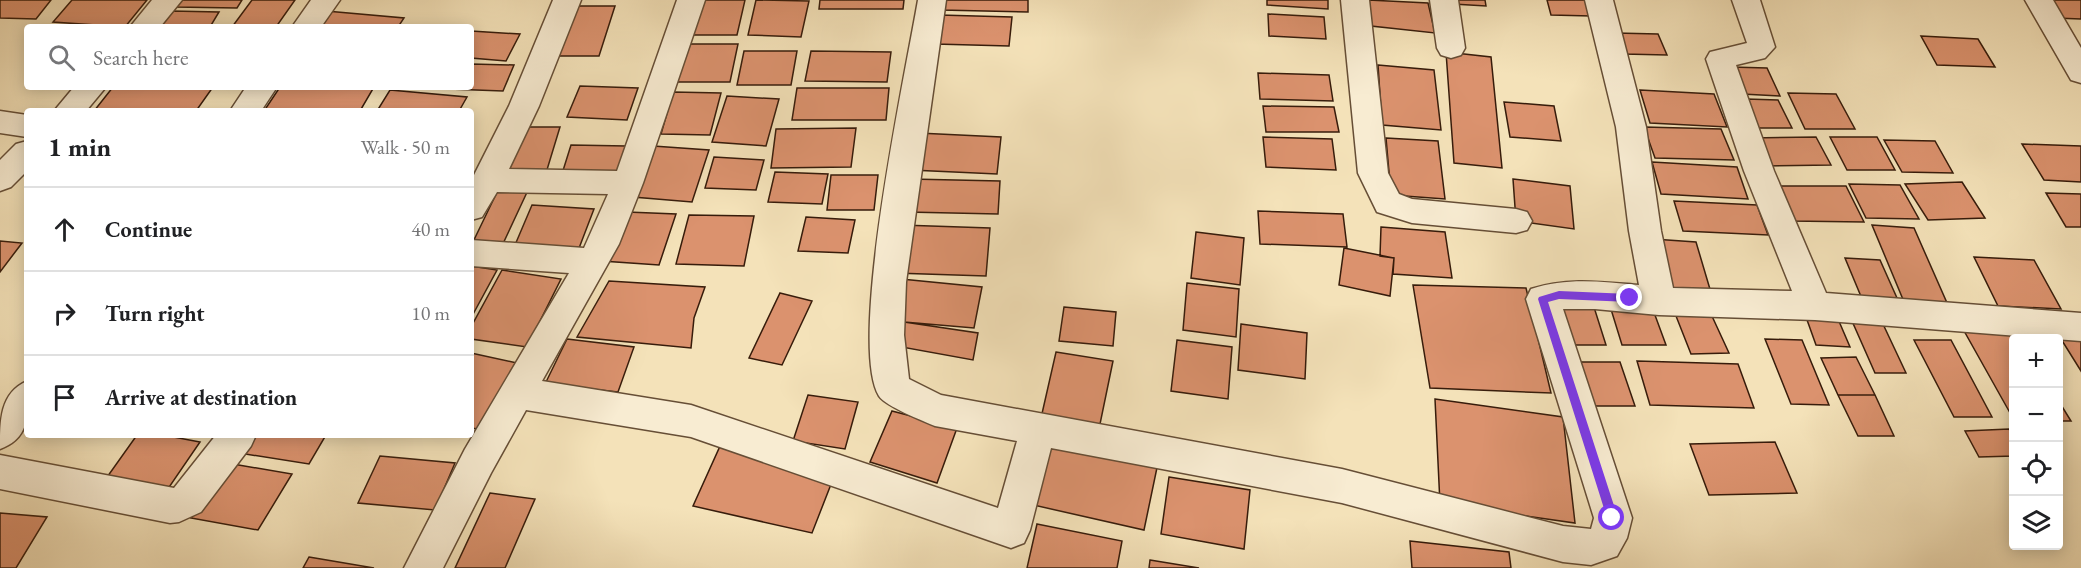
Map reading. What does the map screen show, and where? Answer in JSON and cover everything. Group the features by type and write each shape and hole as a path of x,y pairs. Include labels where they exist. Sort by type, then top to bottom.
{"street":[{"path":"147,24 168,0"},
{"path":"308,24 326,0"},
{"path":"474,203 489,180 567,0"},
{"path":"423,568 478,461 603,244 628,183 691,0"},
{"path":"932,0 891,259 886,333 893,388 935,410 1342,486 1563,544 1594,548 1603,546 1611,536 1612,518 1543,299 1559,295 1595,295 1815,306 2081,327"},
{"path":"1355,0 1373,173 1388,203 1412,210 1516,221"},
{"path":"1444,0 1451,48"},
{"path":"1599,0 1631,127 1645,231 1659,300"},
{"path":"1746,0 1761,47 1719,59 1759,171 1815,306"},
{"path":"2039,0 2081,74"},
{"path":"72,108 88,90"},
{"path":"247,108 260,90"},
{"path":"0,122 24,126"},
{"path":"0,179 24,155"},
{"path":"489,180 628,183"},
{"path":"474,253 593,262"},
{"path":"518,393 691,421 1011,530 1038,429"},
{"path":"0,433 24,400"},
{"path":"0,472 170,506 179,505 188,500 236,438"}],"building":[{"path":"0,0 51,0 36,19 0,18"},
{"path":"72,0 147,0 127,24 53,22"},
{"path":"180,0 242,0 237,8 175,7"},
{"path":"252,0 295,0 278,24 234,24"},
{"path":"699,0 745,0 737,35 690,35"},
{"path":"756,0 809,1 801,37 748,35"},
{"path":"820,0 904,0 903,9 819,9"},
{"path":"942,0 1028,0 1028,12 941,10"},
{"path":"1267,0 1328,0 1328,9 1267,5"},
{"path":"1368,0 1428,3 1435,33 1371,26"},
{"path":"1453,0 1485,0 1486,6 1453,4"},
{"path":"1547,0 1586,0 1591,16 1551,15"},
{"path":"2043,0 2081,0 2081,19 2055,18"},
{"path":"575,6 615,6 599,56 558,56"},
{"path":"171,11 219,12 212,24 162,24"},
{"path":"326,11 404,18 400,24 316,24"},
{"path":"1268,14 1324,17 1326,39 1269,36"},
{"path":"939,15 1012,17 1009,46 935,44"},
{"path":"474,31 520,34 506,61 474,58"},
{"path":"1615,33 1658,34 1667,55 1623,54"},
{"path":"1921,36 1978,39 1995,67 1937,65"},
{"path":"682,44 738,44 730,82 672,82"},
{"path":"744,51 797,51 791,85 737,85"},
{"path":"811,51 891,52 887,82 805,81"},
{"path":"1446,52 1491,57 1502,168 1454,163"},
{"path":"474,64 514,65 503,91 474,90"},
{"path":"1378,65 1434,70 1441,130 1382,125"},
{"path":"1730,67 1767,68 1780,96 1742,94"},
{"path":"1258,73 1329,75 1333,101 1260,99"},
{"path":"580,86 638,88 627,120 567,117"},
{"path":"797,88 889,88 886,120 792,120"},
{"path":"111,90 211,90 198,108 96,108"},
{"path":"278,90 372,90 362,108 266,108"},
{"path":"390,90 467,97 461,108 379,108"},
{"path":"1640,90 1714,94 1727,127 1650,123"},
{"path":"673,92 721,93 710,135 661,134"},
{"path":"1788,93 1836,94 1855,129 1805,129"},
{"path":"727,96 779,99 766,146 712,142"},
{"path":"1746,99 1778,100 1792,128 1758,128"},
{"path":"1504,102 1554,106 1561,141 1510,137"},
{"path":"1263,106 1334,107 1339,132 1266,132"},
{"path":"518,127 560,127 546,173 497,174"},
{"path":"1644,127 1721,129 1734,160 1655,158"},
{"path":"856,128 851,167 771,168 776,129"},
{"path":"918,133 1001,137 997,174 911,170"},
{"path":"1263,137 1332,139 1336,170 1266,167"},
{"path":"1816,137 1831,165 1765,166 1751,138"},
{"path":"1830,137 1877,137 1895,170 1847,170"},
{"path":"1386,138 1438,141 1445,199 1391,195"},
{"path":"1884,140 1935,141 1953,173 1902,172"},
{"path":"2022,144 2081,146 2081,182 2044,180"},
{"path":"571,145 626,146 617,174 561,177"},
{"path":"653,146 709,150 692,202 633,197"},
{"path":"714,157 764,160 756,190 705,188"},
{"path":"1652,162 1737,167 1748,199 1661,194"},
{"path":"775,172 828,174 822,204 768,202"},
{"path":"831,175 878,175 874,210 827,210"},
{"path":"910,179 1000,181 998,214 906,212"},
{"path":"1513,179 1570,186 1574,229 1516,221"},
{"path":"1962,182 1985,218 1928,220 1905,184"},
{"path":"1849,184 1900,185 1919,219 1866,218"},
{"path":"500,186 529,188 501,248 474,246 474,240"},
{"path":"1773,186 1846,186 1864,222 1790,221"},
{"path":"2046,193 2081,194 2081,227 2066,227"},
{"path":"1674,201 1757,205 1768,235 1683,231"},
{"path":"532,205 594,209 576,256 512,252"},
{"path":"1258,211 1343,214 1347,247 1260,244"},
{"path":"627,212 676,214 659,265 602,261"},
{"path":"689,215 754,216 744,266 676,264"},
{"path":"806,217 855,220 848,253 798,251"},
{"path":"901,225 990,228 986,276 894,273"},
{"path":"1872,225 1914,228 1951,312 1907,309"},
{"path":"1381,227 1445,232 1452,278 1393,274 1394,258 1380,256"},
{"path":"1196,232 1244,238 1240,285 1191,278"},
{"path":"1653,239 1696,242 1712,296 1668,293"},
{"path":"0,241 22,243 0,272"},
{"path":"1344,248 1394,258 1390,296 1339,285"},
{"path":"1974,257 2034,260 2061,309 1998,306"},
{"path":"1845,258 1880,260 1901,307 1865,306"},
{"path":"474,266 497,270 474,312"},
{"path":"502,270 561,279 527,347 474,339 474,321"},
{"path":"901,279 982,287 974,328 904,322"},
{"path":"609,281 705,287 694,318 691,348 577,337"},
{"path":"1187,283 1239,289 1236,337 1183,330"},
{"path":"1413,285 1526,288 1551,393 1430,388"},
{"path":"780,293 812,301 782,365 749,358"},
{"path":"1551,304 1593,304 1606,345 1563,345"},
{"path":"1610,306 1652,307 1666,345 1622,345"},
{"path":"1064,307 1116,312 1113,346 1059,341"},
{"path":"1711,314 1729,353 1691,354 1676,316"},
{"path":"1806,317 1838,319 1850,347 1816,345"},
{"path":"1852,321 1882,322 1906,373 1875,373"},
{"path":"904,322 978,333 973,360 896,346"},
{"path":"1241,324 1307,333 1305,379 1238,370"},
{"path":"1963,329 2016,329 2019,334 2009,334 2009,411"},
{"path":"567,339 634,347 618,392 545,384"},
{"path":"1765,339 1802,340 1829,405 1791,404"},
{"path":"2063,339 2081,339 2081,371 2063,342"},
{"path":"1177,340 1232,347 1228,399 1171,391"},
{"path":"1914,340 1951,340 1992,417 1954,417"},
{"path":"1056,352 1113,361 1099,429 1041,418"},
{"path":"474,354 517,363 478,429 474,428"},
{"path":"1856,357 1875,395 1838,395 1821,358"},
{"path":"1637,361 1738,364 1754,408 1650,405"},
{"path":"1570,362 1620,362 1635,406 1584,406"},
{"path":"808,395 858,402 845,449 793,441"},
{"path":"1838,395 1875,395 1894,436 1858,436"},
{"path":"1435,399 1563,417 1575,523 1440,504"},
{"path":"2063,408 2071,421 2063,421"},
{"path":"892,411 957,428 937,483 870,462"},
{"path":"2009,429 2009,456 1979,457 1965,431"},
{"path":"1048,434 1159,458 1144,530 1029,504"},
{"path":"135,438 179,438 200,442 161,499 100,487"},
{"path":"249,438 324,438 309,464 239,453"},
{"path":"1775,442 1797,493 1709,495 1690,444"},
{"path":"721,444 835,474 812,533 693,506"},
{"path":"380,456 455,463 435,510 358,503"},
{"path":"227,463 292,474 258,530 191,518"},
{"path":"1169,477 1250,490 1244,549 1161,534"},
{"path":"490,493 535,499 505,568 455,568"},
{"path":"0,513 47,517 16,568 0,568"},
{"path":"1037,524 1122,541 1117,568 1027,568"},
{"path":"1410,541 1509,552 1511,568 1412,568"},
{"path":"309,557 374,568 303,568"},
{"path":"1150,560 1199,568 1149,568"}],"route":[{"path":"1612,518 1543,299 1559,295 1630,298"}]}
